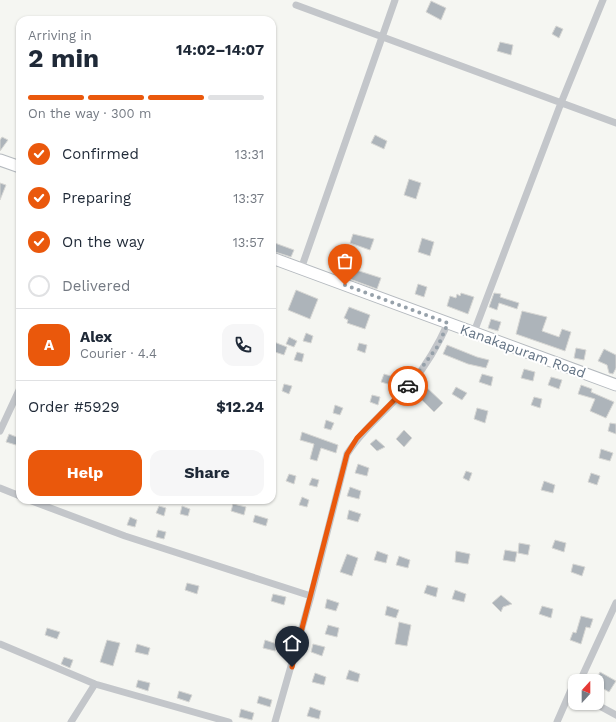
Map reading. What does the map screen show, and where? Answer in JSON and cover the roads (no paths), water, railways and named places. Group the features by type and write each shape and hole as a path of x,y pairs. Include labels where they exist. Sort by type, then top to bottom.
{"street":[{"path":"301,269 395,0"},
{"path":"474,332 561,103 603,0"},
{"path":"296,5 616,123"},
{"path":"0,160 16,166"},
{"name":"Kanakapuram Road","path":"276,260 616,386"},
{"path":"275,722 311,596 347,454 357,438 413,381 438,346 448,323"},
{"path":"0,431 16,397"},
{"path":"0,488 16,494"},
{"path":"41,504 125,536 311,596"},
{"path":"583,674 616,603"},
{"path":"0,644 95,684 229,722"},
{"path":"71,722 95,684"},
{"path":"557,722 568,701"},
{"path":"604,708 616,715"}]}
